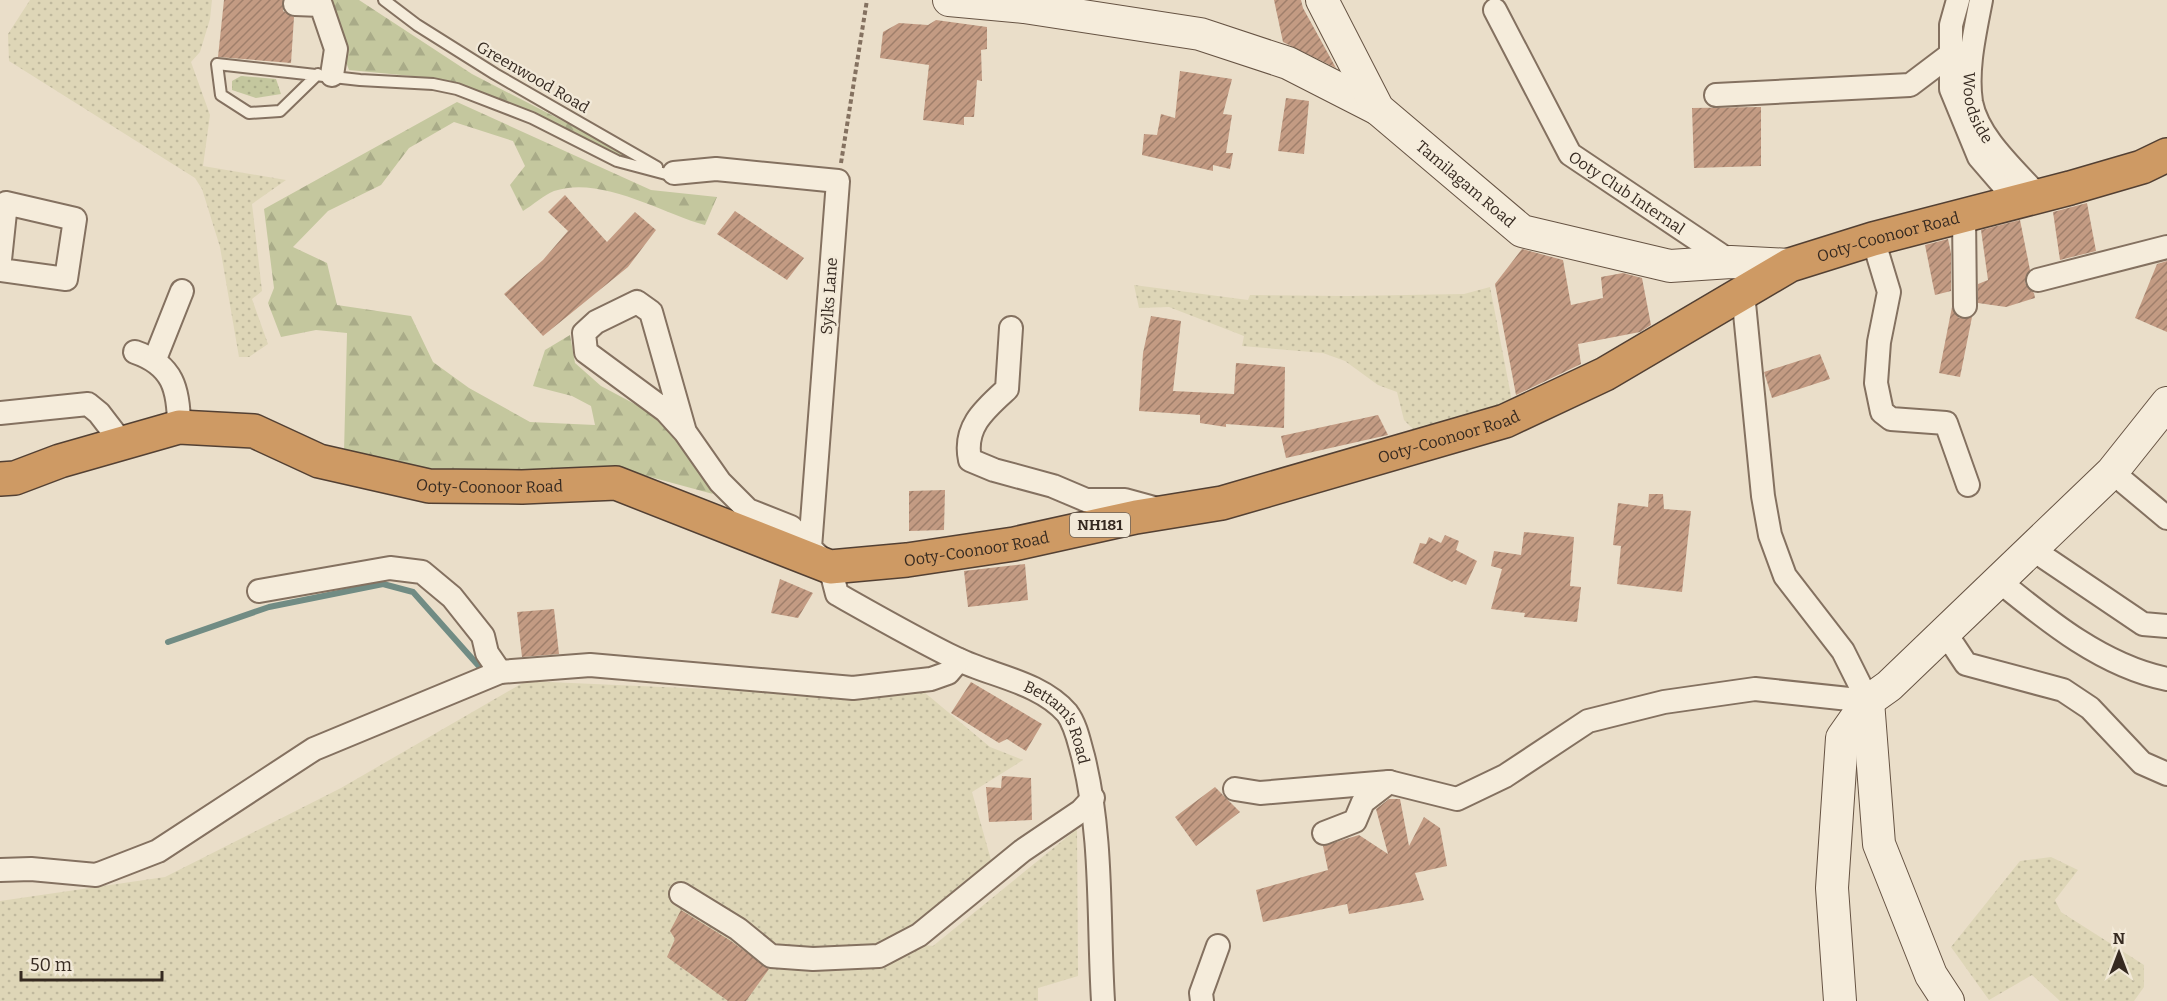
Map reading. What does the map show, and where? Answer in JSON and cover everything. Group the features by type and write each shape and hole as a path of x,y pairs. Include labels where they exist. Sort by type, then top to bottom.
{"highway":[{"name":"Ooty-Coonoor Road","path":"0,479 15,478 60,461 179,427 254,431 319,461 429,486 522,487 616,483 820,557 907,560 1014,544 1222,503 1505,421 1605,374 1791,265 1873,239 2142,166 2167,155"}],"street":[{"path":"949,0 1024,8 1200,34 1288,63 1378,109"},
{"name":"Tamilagam Road","path":"1322,0 1378,109 1522,231 1670,266 1731,262 1791,265"},
{"path":"1958,0 1951,25 1951,89 1979,158 2027,198"},
{"name":"Woodside","path":"1981,0 1971,51 1971,102 1987,137 2027,198"},
{"path":"295,4 321,5 336,49 325,75"},
{"name":"Ooty Club Internal","path":"1495,10 1570,154 1731,262"},
{"path":"1716,95 1910,86 1951,54"},
{"path":"670,174 716,169 838,181"},
{"name":"Sylks Lane","path":"820,557 838,181"},
{"path":"0,260 6,203 75,219 66,279 0,270"},
{"path":"1964,215 1965,306"},
{"path":"1873,239 1889,292 1879,342 1876,383 1882,412 1891,420 1946,423 1968,485"},
{"path":"2038,280 2167,248"},
{"path":"179,427 179,398 169,377 145,356 182,291"},
{"path":"1743,293 1763,496 1770,535 1785,576 1843,651 1868,701 1880,844 1931,975 1948,1001"},
{"path":"685,432 651,312 638,302 596,322 584,333 586,352 652,399 685,432 720,482 748,510 791,527 820,557"},
{"path":"1011,328 1007,389 973,423 967,447 970,460 994,470 1053,486 1086,500 1125,500 1168,512"},
{"path":"1840,1001 1832,888 1842,738 1868,701 1889,686 1944,630 1999,581 2112,472 2167,403"},
{"path":"0,413 88,404 99,413 122,443"},
{"path":"2112,472 2167,518"},
{"path":"2032,549 2143,624 2167,626"},
{"name":"Bettam's Road","path":"820,557 837,594 959,660 1019,683 1053,702 1067,714 1077,733 1093,798 1099,876 1103,1001"},
{"path":"259,591 390,568 422,572 452,597 483,636 487,653 500,672"},
{"path":"1999,581 2035,611 2091,649 2152,676 2167,679"},
{"path":"1944,630 1966,664 2063,690 2090,708 2142,763 2167,774"},
{"path":"0,870 31,869 96,875 158,851 314,749 500,672 590,665 853,688 931,679 948,673 959,660"},
{"path":"1234,789 1260,793 1389,782 1457,799 1505,776 1588,721 1664,702 1755,689 1868,701"},
{"path":"1324,833 1355,821 1363,802 1389,782"},
{"path":"681,894 738,929 771,956 813,959 879,956 919,935 1022,851 1081,811 1093,798"},
{"path":"1202,1001 1201,993 1218,946"}],"lane":[{"name":"Greenwood Road","path":"384,0 417,25 485,68 670,174"},
{"path":"325,75 280,111 249,113 221,94 217,64 457,88 532,118 617,161 670,174"}],"path":[{"path":"838,181 867,0"}],"shaded area":[{"path":"30,0 212,0 210,19 200,52 191,62 210,115 203,166 286,180 252,204 262,291 252,299 268,344 249,357 239,357 220,247 202,189 195,178 9,61 8,34"},
{"path":"1134,285 1248,300 1250,295 1464,294 1490,287 1512,401 1420,436 1404,420 1397,392 1378,385 1345,361 1323,353 1242,346 1244,336 1169,307 1139,308"},
{"path":"526,681 822,694 924,692 990,747 1023,760 972,792 991,860 892,941 933,946 1077,829 1078,976 1038,988 1038,1001 0,1001 0,901 165,877 341,788"},
{"path":"2051,857 2078,870 2055,900 2061,912 2144,965 2144,987 2134,1001 2060,1001 2032,975 1989,1000 1951,947 2020,861"}],"green space":[{"path":"323,0 359,0 472,74 650,166 648,168 460,86 433,78 349,70"},
{"path":"241,76 276,79 281,94 256,98 232,90 232,81"},
{"path":"457,102 651,190 717,197 705,225 631,198 591,188 572,187 554,191 523,211 510,185 525,166 513,141 454,122 409,148 381,185 328,211 293,247 327,263 337,305 411,316 433,362 469,388 530,422 595,425 591,406 572,396 533,386 545,350 570,335 575,363 601,386 659,417 713,494 621,469 429,472 344,452 347,333 316,330 281,337 268,303 274,288 264,209"}],"building":[{"path":"224,0 283,0 283,11 294,17 291,63 218,57"},
{"path":"1274,0 1301,0 1303,8 1336,68 1283,42"},
{"path":"936,20 987,27 987,49 981,50 982,81 977,80 974,117 964,117 964,125 923,120 929,65 880,58 883,32 899,23 928,25"},
{"path":"1180,71 1232,79 1223,114 1232,115 1226,153 1233,153 1230,169 1213,165 1213,171 1142,155 1144,134 1157,135 1161,114 1175,118"},
{"path":"1286,98 1309,101 1304,154 1278,151"},
{"path":"1761,107 1761,166 1694,168 1692,108"},
{"path":"565,195 607,242 635,212 656,230 628,267 543,336 504,294 543,260 568,231 548,212"},
{"path":"2087,203 2096,251 2060,260 2053,212"},
{"path":"735,211 804,258 787,280 717,234"},
{"path":"2020,220 2030,270 2025,283 2034,293 2035,298 2006,307 1978,303 1978,284 1988,280 1981,230"},
{"path":"1948,239 1951,253 1951,291 1935,295 1925,245"},
{"path":"1522,249 1563,260 1571,305 1603,298 1601,277 1623,273 1642,278 1651,325 1640,332 1578,344 1581,364 1516,395 1495,284"},
{"path":"2167,261 2167,332 2135,318 2157,264"},
{"path":"1952,307 1959,318 1972,317 1960,377 1939,373"},
{"path":"1151,316 1181,321 1173,391 1234,394 1236,363 1285,367 1284,428 1226,424 1226,427 1200,423 1200,415 1139,411 1143,353"},
{"path":"1820,354 1830,379 1772,398 1764,372"},
{"path":"1378,415 1388,435 1286,458 1281,436"},
{"path":"945,490 944,530 909,531 909,491"},
{"path":"1649,494 1663,494 1664,509 1691,511 1682,592 1617,584 1621,546 1613,545 1618,503 1648,507"},
{"path":"1524,532 1574,537 1570,586 1581,587 1577,622 1524,617 1525,613 1491,609 1502,569 1491,566 1494,551 1521,555"},
{"path":"1445,535 1459,541 1456,550 1477,561 1466,585 1454,580 1452,582 1413,563 1420,543 1426,544 1429,537 1441,543"},
{"path":"1025,564 1028,600 968,607 964,571"},
{"path":"780,579 813,593 798,618 771,613"},
{"path":"554,609 559,654 522,657 517,612"},
{"path":"971,682 1042,724 1026,751 1007,739 999,743 951,713"},
{"path":"1002,776 1031,778 1032,820 989,822 986,787 1001,788"},
{"path":"1215,787 1240,812 1196,846 1175,817"},
{"path":"1389,799 1400,799 1409,846 1424,817 1440,828 1447,866 1415,873 1424,900 1349,914 1347,904 1263,922 1256,890 1328,870 1323,846 1359,835 1388,854 1376,809"},
{"path":"681,910 731,941 769,969 746,1001 728,1001 667,957 675,939 670,931"}],"waterway":[{"path":"168,642 269,607 383,584 413,592 485,673"}]}
